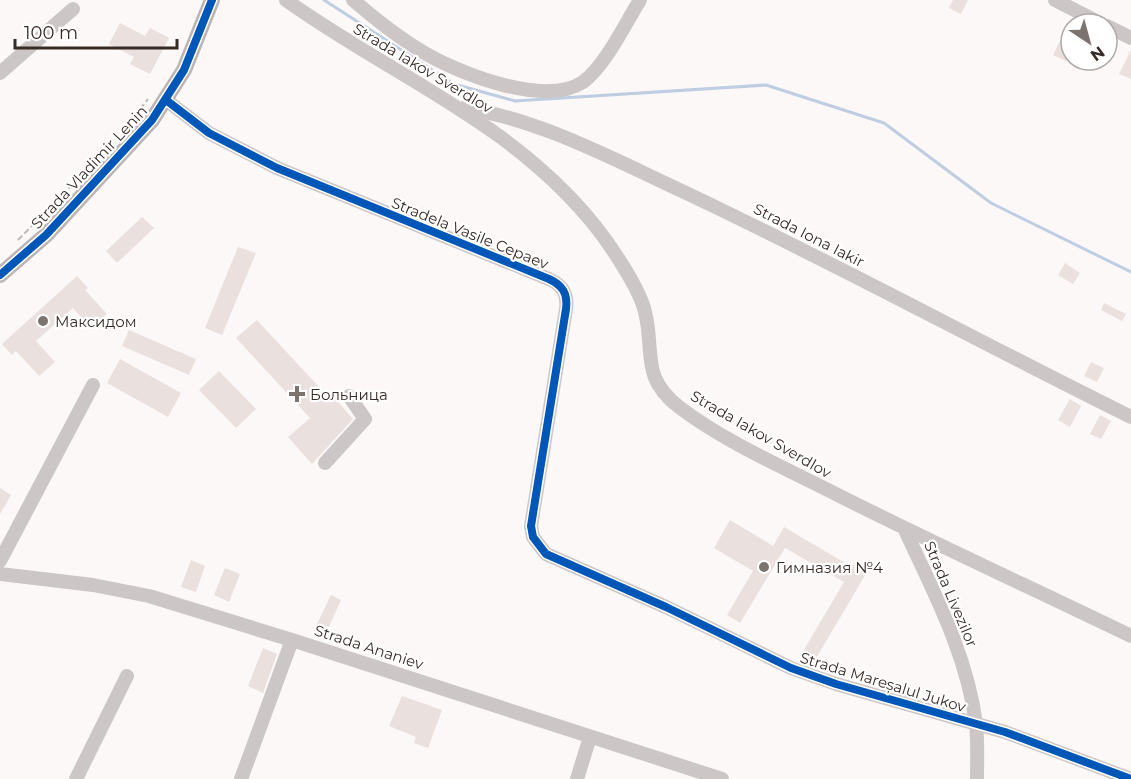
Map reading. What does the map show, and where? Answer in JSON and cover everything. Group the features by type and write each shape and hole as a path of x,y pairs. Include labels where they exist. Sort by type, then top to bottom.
{"main road":[{"name":"Strada Vladimir Lenin","path":"0,274 46,235 128,148 166,100 184,70 212,0"}],"street":[{"name":"Strada Iakov Sverdlov","path":"286,0 388,67 462,108 538,167 566,193 609,245 645,310 649,364 661,390 678,406 720,432 906,530 1131,636"},
{"path":"353,0 420,51 451,66 495,82 535,91 570,87 590,76 640,0"},
{"path":"1054,0 1078,12"},
{"path":"0,74 73,9"},
{"name":"Stradela Vasile Cepaev","path":"166,100 208,133 277,168 549,279 558,283 564,290 566,309 531,526 538,546"},
{"name":"Strada Iona Iakir","path":"462,108 512,117 638,170 798,247 1131,417"},
{"path":"0,561 93,385"},
{"path":"325,464 365,419 349,396"},
{"name":"Strada Livezilor","path":"906,530 951,629 964,667 976,725 977,779"},
{"name":"Strada Mareșalul Jukov","path":"538,546 546,554 666,607 791,668 836,684 1005,732 1131,779"},
{"name":"Strada Ananiev","path":"0,574 129,592 292,640 722,779"},
{"path":"242,779 292,640"},
{"path":"76,779 127,676"},
{"path":"577,779 590,737"}],"path":[{"path":"124,130 148,99"},
{"path":"13,245 85,171"}],"building":[{"path":"953,0 968,0 961,14 949,8"},
{"path":"120,23 145,36 150,28 169,38 150,74 130,64 134,57 109,44"},
{"path":"1059,43 1059,58 1053,55"},
{"path":"1131,50 1131,79 1119,74"},
{"path":"142,217 154,228 117,263 106,251"},
{"path":"238,247 256,253 222,335 205,328"},
{"path":"1065,263 1080,273 1073,284 1058,275"},
{"name":"Максидом","path":"77,276 88,288 85,290 107,314 91,328 73,308 36,341 55,362 39,376 16,351 12,355 2,344"},
{"path":"1104,303 1126,314 1122,321 1101,310"},
{"path":"257,320 331,400 334,397 353,419 312,464 288,437 310,418 236,338"},
{"path":"129,330 196,359 189,375 122,346"},
{"path":"120,359 181,393 168,417 107,383"},
{"path":"1091,362 1104,368 1097,382 1084,376"},
{"path":"219,371 256,409 236,428 199,390"},
{"path":"1070,399 1081,406 1070,427 1058,420"},
{"path":"1100,415 1111,421 1101,439 1090,434"},
{"path":"0,488 11,495 0,514"},
{"path":"730,520 773,546 784,527 852,567 854,564 867,572 815,660 802,653 844,582 785,548 740,623 727,615 753,571 714,548"},
{"path":"191,560 205,566 196,592 181,587"},
{"path":"225,568 240,574 229,602 214,595"},
{"path":"331,595 341,600 327,631 316,626"},
{"path":"263,648 277,654 263,693 248,686"},
{"path":"402,696 442,710 428,748 414,743 416,737 389,726"}],"waterway":[{"path":"324,0 454,84 515,101 766,85 884,123 991,203 1131,272"}],"cycle path":[{"path":"0,275 46,235 152,120 184,70 212,0"},
{"path":"166,100 209,133 277,168 549,279 561,287 566,298 566,309 531,526 533,537 546,554 666,607 791,668 836,684 1005,732 1131,779"}],"place":[{"name":"Максидом","path":"43,321"},
{"name":"Больница","path":"297,394"},
{"name":"Гимназия №4","path":"764,567"}]}
